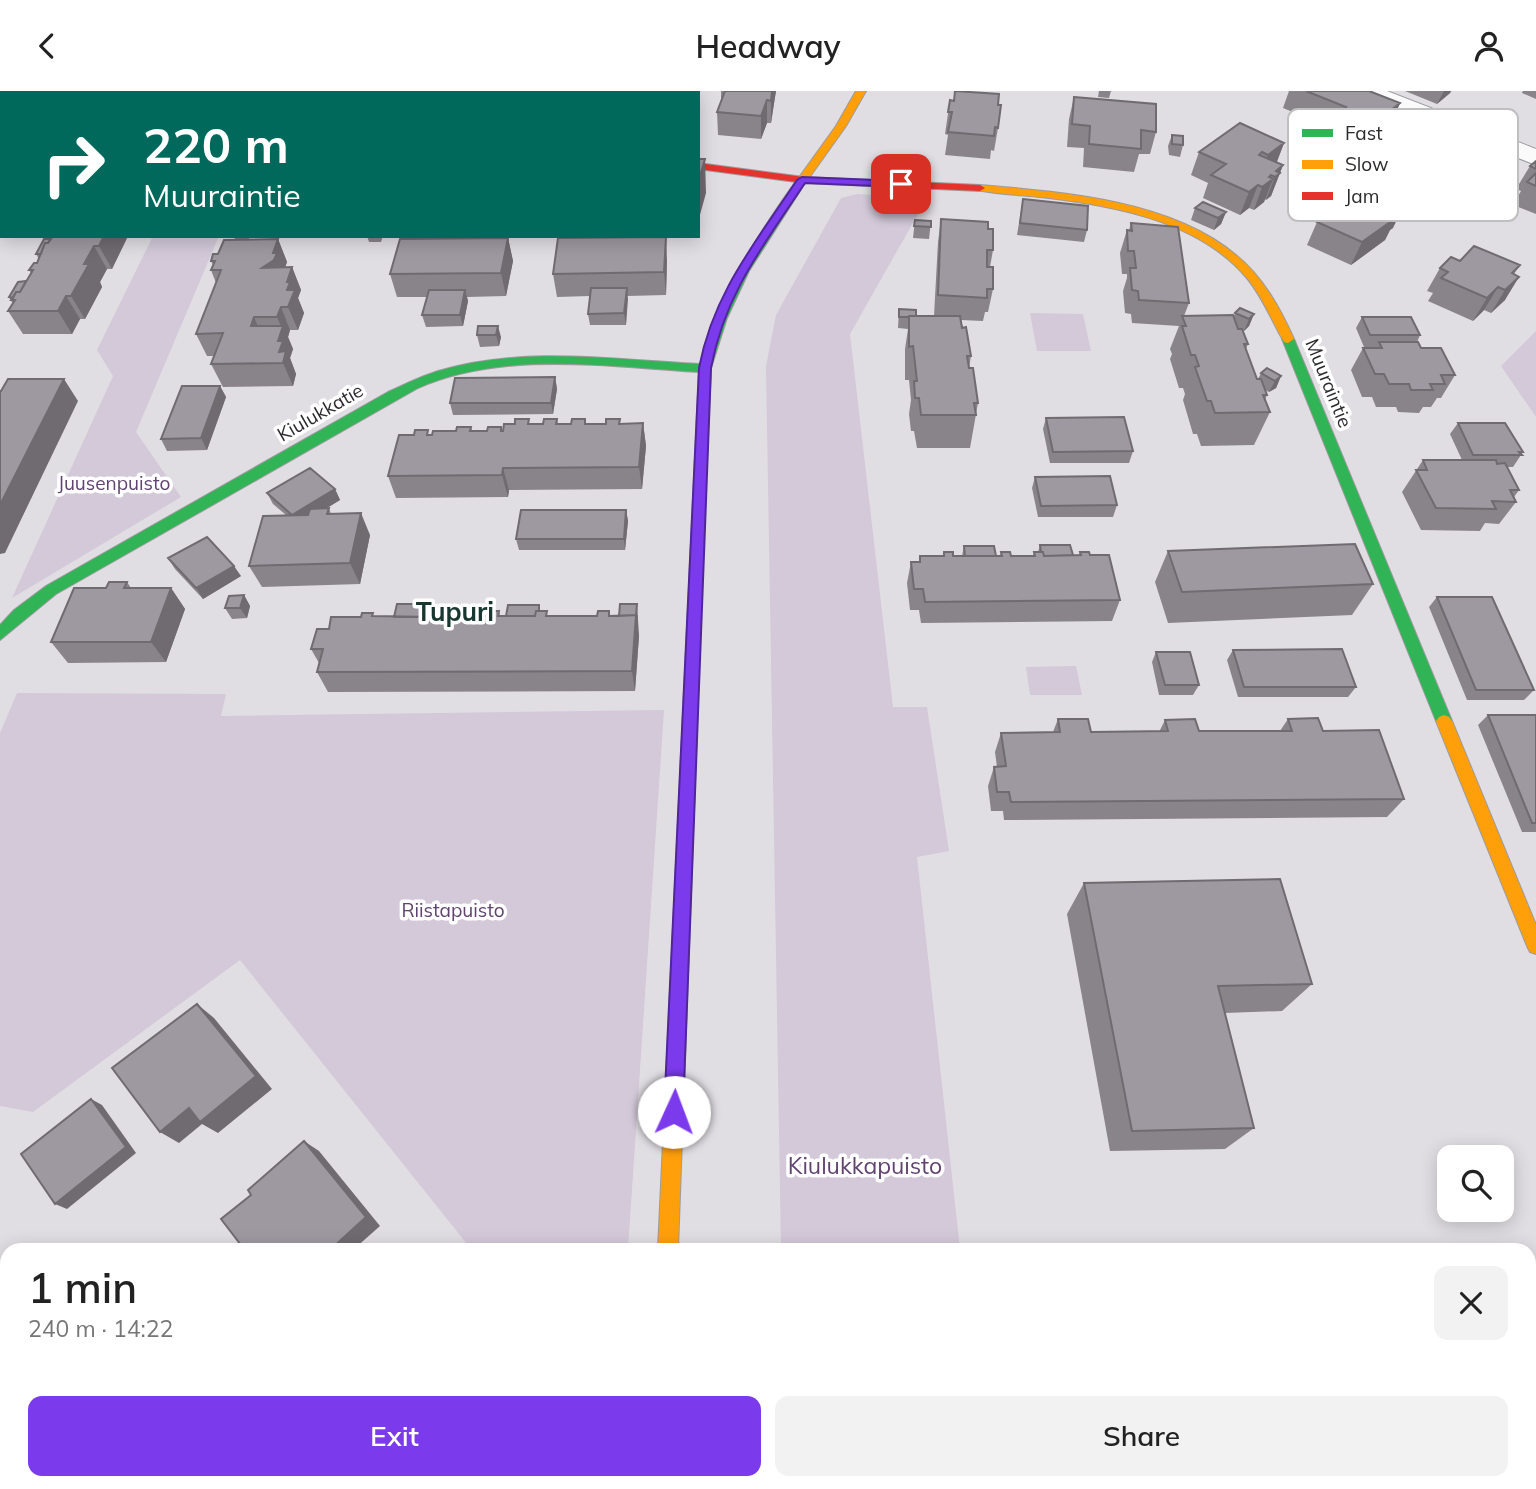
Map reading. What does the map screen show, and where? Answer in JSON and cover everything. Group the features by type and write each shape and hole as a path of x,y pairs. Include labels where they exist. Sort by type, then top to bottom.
{"street":[{"path":"668,1243 705,368 711,336 730,289 802,180 839,131 862,91"},
{"path":"1366,91 1412,109"},
{"path":"1518,150 1536,157"},
{"name":"Muuraintie","path":"700,166 802,180 957,188 1060,197 1117,207 1199,237 1226,253 1251,276 1274,306 1536,946"},
{"name":"Kiulukkatie","path":"0,634 19,614 51,590 392,395 423,380 461,370 520,363 705,368"}],"green space":[{"name":"Kiulukkapuisto","path":"857,194 927,198 850,334 893,707 927,707 949,851 917,857 959,1243 781,1243 766,366 776,315 841,198"},
{"name":"Juusenpuisto","path":"152,238 218,238 136,432 181,497 12,598 113,376 97,350"},
{"path":"1030,313 1083,314 1091,351 1037,351"},
{"path":"1536,331 1536,417 1501,366"},
{"path":"1076,666 1082,695 1030,695 1026,667"},
{"name":"Riistapuisto","path":"17,693 226,694 221,716 664,710 628,1243 466,1243 240,960 33,1112 0,1106 0,733"}],"building":[{"path":"725,91 772,91 771,101 767,100 761,116 717,112"},
{"path":"955,91 999,94 998,105 1001,105 998,128 995,127 994,136 948,132 952,112 948,112 950,100 954,101"},
{"path":"1306,91 1369,91 1400,103 1392,109 1344,109 1346,107"},
{"path":"1074,97 1156,104 1156,132 1141,130 1141,149 1089,144 1090,126 1072,124"},
{"path":"1240,123 1284,143 1268,155 1262,152 1259,155 1283,165 1276,171 1280,173 1275,177 1271,175 1269,177 1273,179 1249,192 1211,175 1226,164 1199,152"},
{"path":"1172,135 1183,136 1183,145 1172,144"},
{"path":"700,159 705,159 700,175"},
{"path":"1536,173 1536,186 1527,182"},
{"path":"1023,199 1088,206 1087,230 1020,223"},
{"path":"1203,202 1226,212 1218,218 1195,208"},
{"path":"941,219 988,222 988,229 993,229 993,250 987,250 987,267 993,267 993,289 987,289 987,298 938,295"},
{"path":"915,220 931,221 931,227 914,226"},
{"path":"1318,221 1391,221 1362,242"},
{"path":"1131,223 1178,227 1189,303 1139,300 1138,291 1132,290 1130,268 1136,268 1134,251 1128,251 1127,230 1132,231"},
{"path":"51,238 103,238 99,246 94,246 84,264 89,264 71,296 66,296 58,311 8,311 15,300 11,300 16,292 20,292 33,270 29,270 37,263 45,243"},
{"path":"508,238 501,273 390,274 400,239"},
{"path":"558,238 666,238 664,272 553,274"},
{"path":"44,239 51,239 45,243 41,254 36,254"},
{"path":"278,239 273,253 277,253 274,260 262,268 292,267 287,290 295,290 288,307 281,307 277,317 254,317 251,326 283,326 278,341 283,341 279,352 286,351 283,363 211,364 223,333 196,334 221,270 211,270 215,261 211,261 213,254 218,254 224,240"},
{"path":"1474,246 1520,265 1512,273 1519,277 1505,290 1498,287 1487,298 1441,278 1448,272 1440,268 1451,257 1460,261"},
{"path":"26,281 20,292 16,292 13,298 9,297 18,282"},
{"path":"591,288 627,288 624,313 588,314"},
{"path":"429,290 465,290 460,315 422,315"},
{"path":"1240,308 1254,314 1249,319 1235,313"},
{"path":"899,309 916,310 916,316 899,317"},
{"path":"1233,315 1248,344 1244,344 1257,379 1261,379 1267,395 1263,395 1270,412 1215,413 1211,401 1207,401 1195,367 1199,366 1195,355 1191,355 1182,326 1186,326 1182,316"},
{"path":"909,316 960,316 962,328 966,327 971,356 967,356 969,368 973,368 978,403 974,403 976,415 921,415 919,398 915,398 914,381 917,381 913,346 909,347"},
{"path":"1362,317 1411,317 1420,335 1370,335"},
{"path":"478,326 498,326 496,335 477,335"},
{"path":"1379,342 1418,342 1421,348 1441,348 1455,375 1441,375 1445,384 1430,384 1433,390 1411,390 1409,384 1389,384 1384,374 1375,374 1363,348 1382,348"},
{"path":"1267,368 1281,376 1275,381 1261,373"},
{"path":"555,377 551,403 450,403 455,378"},
{"path":"8,379 64,379 0,505 0,391"},
{"path":"182,386 220,386 201,438 161,439"},
{"path":"1124,417 1133,451 1053,452 1046,418"},
{"path":"515,419 529,419 528,424 543,424 544,419 557,419 556,424 571,424 572,419 585,419 585,424 606,424 606,419 620,419 619,424 643,423 639,467 503,468 502,475 388,476 399,435 414,435 415,430 428,430 427,435 432,435 433,431 456,431 457,427 471,427 470,431 487,431 488,427 501,427 503,431 504,424 515,424"},
{"path":"1458,423 1505,423 1523,452 1519,452 1522,455 1473,455"},
{"path":"1423,460 1496,460 1497,464 1505,463 1519,490 1510,490 1516,502 1492,501 1496,509 1436,508 1416,470 1427,470"},
{"path":"310,468 335,489 292,515 267,493"},
{"path":"1110,476 1117,505 1041,506 1035,477"},
{"path":"329,508 327,514 361,513 350,563 249,566 263,516 308,515 310,509"},
{"path":"521,510 626,510 624,539 516,539"},
{"path":"207,537 234,566 196,588 168,558"},
{"path":"1355,544 1373,584 1182,592 1168,551"},
{"path":"1040,545 1070,545 1073,555 1044,556"},
{"path":"964,546 994,546 996,556 965,556"},
{"path":"944,552 953,552 953,556 1002,556 1001,552 1010,552 1011,556 1035,556 1034,552 1043,552 1044,556 1081,555 1080,552 1109,555 1120,600 925,602 923,589 914,589 911,562 920,562 920,556 944,556"},
{"path":"109,582 127,582 124,588 171,588 151,642 51,642 74,588 106,588"},
{"path":"244,595 240,608 225,608 229,596"},
{"path":"1437,597 1492,597 1534,690 1476,690"},
{"path":"397,604 429,604 426,617 394,617"},
{"path":"620,604 637,604 636,615 619,616"},
{"path":"508,605 539,605 539,611 536,611 535,616 506,616"},
{"path":"488,611 499,611 498,616 535,616 536,611 547,611 546,616 597,616 598,611 609,611 609,616 636,615 632,671 317,672 323,649 311,649 317,629 329,629 331,617 361,617 362,613 373,613 372,616 435,617 436,612 447,612 446,617 487,616"},
{"path":"1342,649 1356,687 1244,687 1233,650"},
{"path":"1156,652 1190,652 1199,685 1165,685"},
{"path":"1488,715 1536,715 1536,823 1532,823"},
{"path":"1318,718 1323,731 1379,730 1404,799 1011,802 1009,792 997,792 994,767 1006,766 1001,733 1060,732 1058,719 1088,719 1091,732 1168,731 1165,720 1195,719 1199,731 1292,731 1288,719"},
{"path":"1280,879 1312,984 1218,986 1254,1128 1132,1131 1084,883"},
{"path":"197,1004 256,1076 200,1122 189,1108 160,1132 112,1068"},
{"path":"91,1099 126,1147 55,1204 21,1154"},
{"path":"304,1141 366,1217 338,1243 239,1243 221,1219 251,1195 248,1190"}],"traffic: fast":[{"path":"692,671 705,368 731,294 756,249 800,183"},
{"path":"1288,339 1444,721"},
{"path":"0,634 19,614 51,590 392,395 429,378 483,366 546,361 705,368"}],"traffic: slow":[{"path":"800,183 841,126 861,91"},
{"path":"980,188 1043,194 1111,205 1177,225 1206,239 1231,256 1249,274 1271,305 1288,339"},
{"path":"668,1243 692,671"},
{"path":"1444,721 1536,946"}],"traffic: jam":[{"path":"700,166 804,180 980,188"}],"district":[{"name":"Tupuri","path":"455,611"}],"route":[{"path":"674,1112 705,368 711,336 730,289 802,180 901,184"}]}
